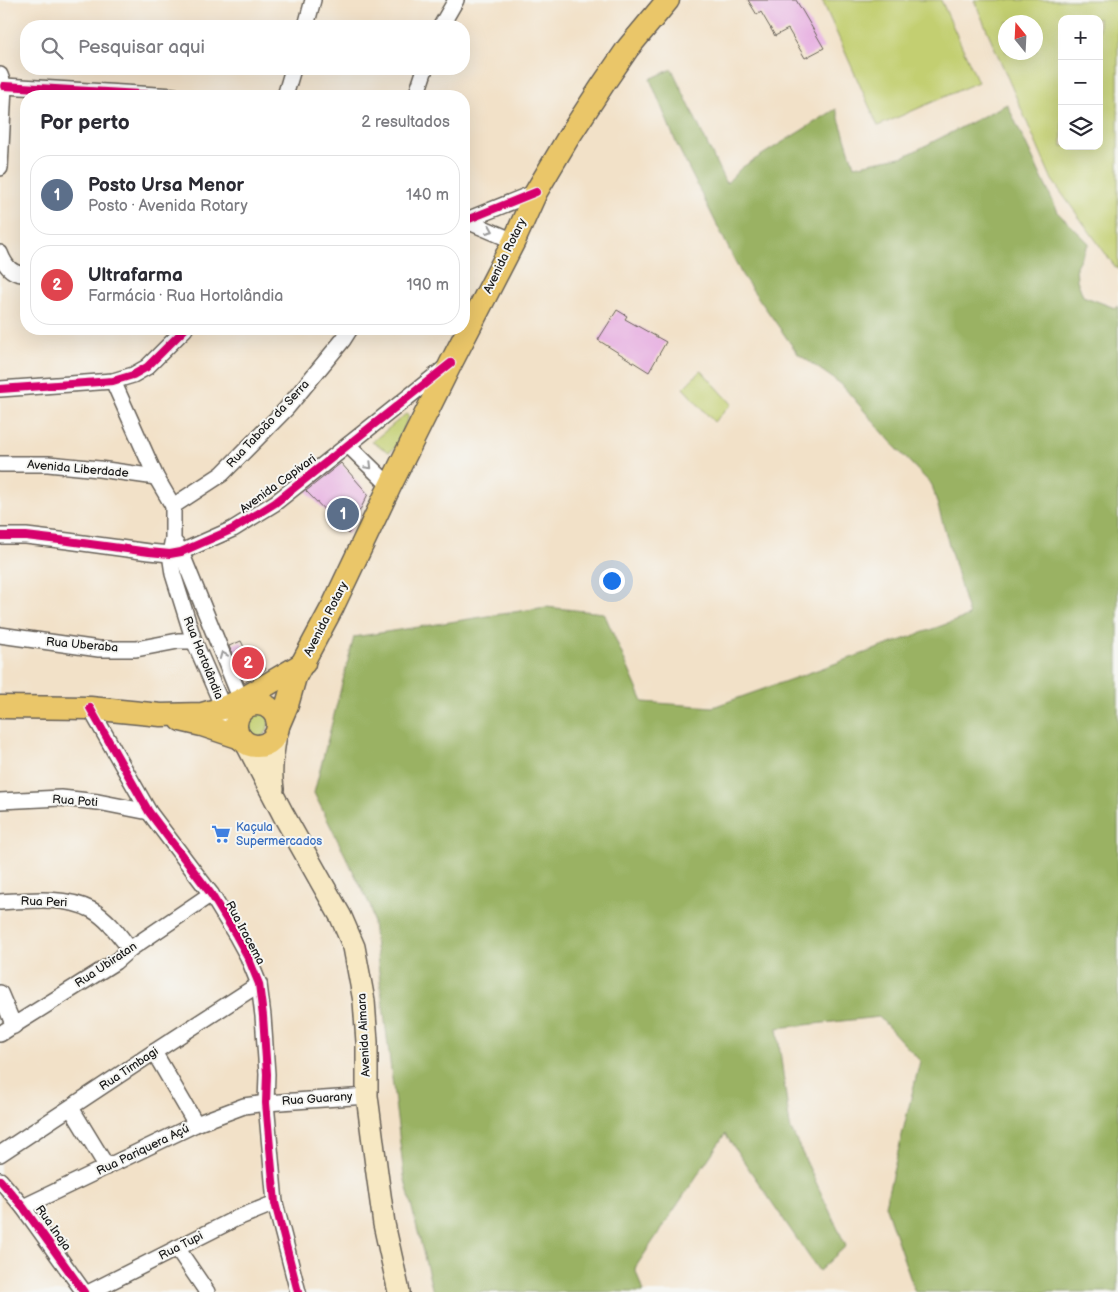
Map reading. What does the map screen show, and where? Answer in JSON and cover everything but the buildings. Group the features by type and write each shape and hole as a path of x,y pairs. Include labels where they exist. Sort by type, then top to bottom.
{"main road":[{"name":"Avenida Rotary","path":"470,326 514,241 536,192 568,138 628,48 668,0"},
{"name":"Avenida Rotary","path":"277,730 288,705 295,677 334,606 390,486 465,335"},
{"name":"Avenida Rotary","path":"0,707 90,708 193,716 232,704 304,663"},
{"path":"274,797 272,759 277,730 278,721 275,715 271,709 265,706 259,704 252,705 241,712 236,725 241,737 253,745 260,746 272,740 277,730"},
{"name":"Avenida Rotary","path":"161,715 241,737"},
{"name":"Avenida Aimara","path":"241,737 341,917 354,947 364,1001 367,1042 367,1096 384,1224 399,1292"}],"street":[{"path":"308,20 314,0"},
{"path":"444,20 456,0"},
{"path":"287,90 291,75"},
{"path":"418,90 423,75"},
{"path":"0,168 2,81 80,90"},
{"path":"470,219 536,192"},
{"path":"470,223 514,241"},
{"path":"0,253 5,264 13,272 20,274"},
{"path":"0,390 113,381 133,375 147,366 179,335"},
{"name":"Rua Taboão da Serra","path":"173,506 222,474 286,409 346,335"},
{"name":"Avenida Capivari","path":"0,536 26,536 149,552 175,553 233,530 275,503 451,363"},
{"path":"113,381 156,477 173,506 175,553"},
{"path":"348,445 390,486"},
{"name":"Avenida Liberdade","path":"0,464 48,464 156,477"},
{"name":"Rua Hortolândia","path":"175,553 174,574 194,641 232,704"},
{"name":"Rua Hortolândia","path":"175,553 232,704 229,721 241,737"},
{"name":"Rua Uberaba","path":"0,635 99,649 136,649 194,641"},
{"name":"Rua Iracema","path":"90,708 149,812 211,894 248,957 259,984 264,1026 267,1074 266,1103 275,1203 298,1292"},
{"name":"Rua Poti","path":"0,801 61,798 98,802 149,812"},
{"name":"Rua Ubiratan","path":"0,1034 115,962 130,949 211,894"},
{"name":"Rua Peri","path":"0,902 38,900 68,902 80,905 93,910 106,920 130,949"},
{"name":"Rua Timbagi","path":"0,1154 259,984"},
{"path":"0,993 14,1026"},
{"path":"154,1052 196,1124"},
{"name":"Rua Guarany","path":"266,1103 367,1096"},
{"name":"Rua Pariquera Açú","path":"23,1207 196,1124 244,1106 266,1103"},
{"path":"71,1108 107,1167"},
{"name":"Rua Inaja","path":"0,1180 23,1207 84,1292"},
{"name":"Rua Tupi","path":"90,1292 235,1219 275,1203"},
{"path":"177,1248 207,1292"}],"green space":[{"path":"822,0 941,0 978,82 878,126"},
{"path":"974,0 1118,0 1118,269 1052,180 1000,60 1043,60 1043,15 998,15 998,55"},
{"path":"672,69 726,184 741,168 836,109 854,166 905,156 1007,104 1059,214 1089,243 1076,266 1077,280 1083,296 1115,308 1118,306 1118,1292 915,1292 885,1205 920,1061 879,1017 777,1028 790,1127 846,1246 819,1271 725,1134 635,1268 643,1292 433,1292 404,1176 371,907 314,793 354,637 546,607 604,613 643,702 713,707 969,616 932,485 898,450 841,384 798,354 742,275 677,145 650,79"},
{"path":"701,370 732,404 714,422 683,388"},
{"path":"406,414 409,416 395,448 389,452 372,442"},
{"path":"255,710 264,713 269,719 266,732 262,736 255,738 242,726 246,715"}],"cycle path":[{"path":"4,86 72,90"},
{"path":"470,219 536,192"},
{"path":"0,389 113,381 133,375 147,367 179,335"},
{"path":"0,536 26,536 170,554 181,552 233,529 275,503 451,363"},
{"path":"90,708 149,812 211,894 248,957 259,984 267,1074 266,1103 275,1203 298,1292"},
{"path":"0,1180 23,1207 84,1292"}],"place":[{"name":"Posto Ursa Menor","path":"343,514"},
{"name":"Ultrafarma","path":"248,663"},
{"name":"Kaçula Supermercados","path":"221,834"}]}
